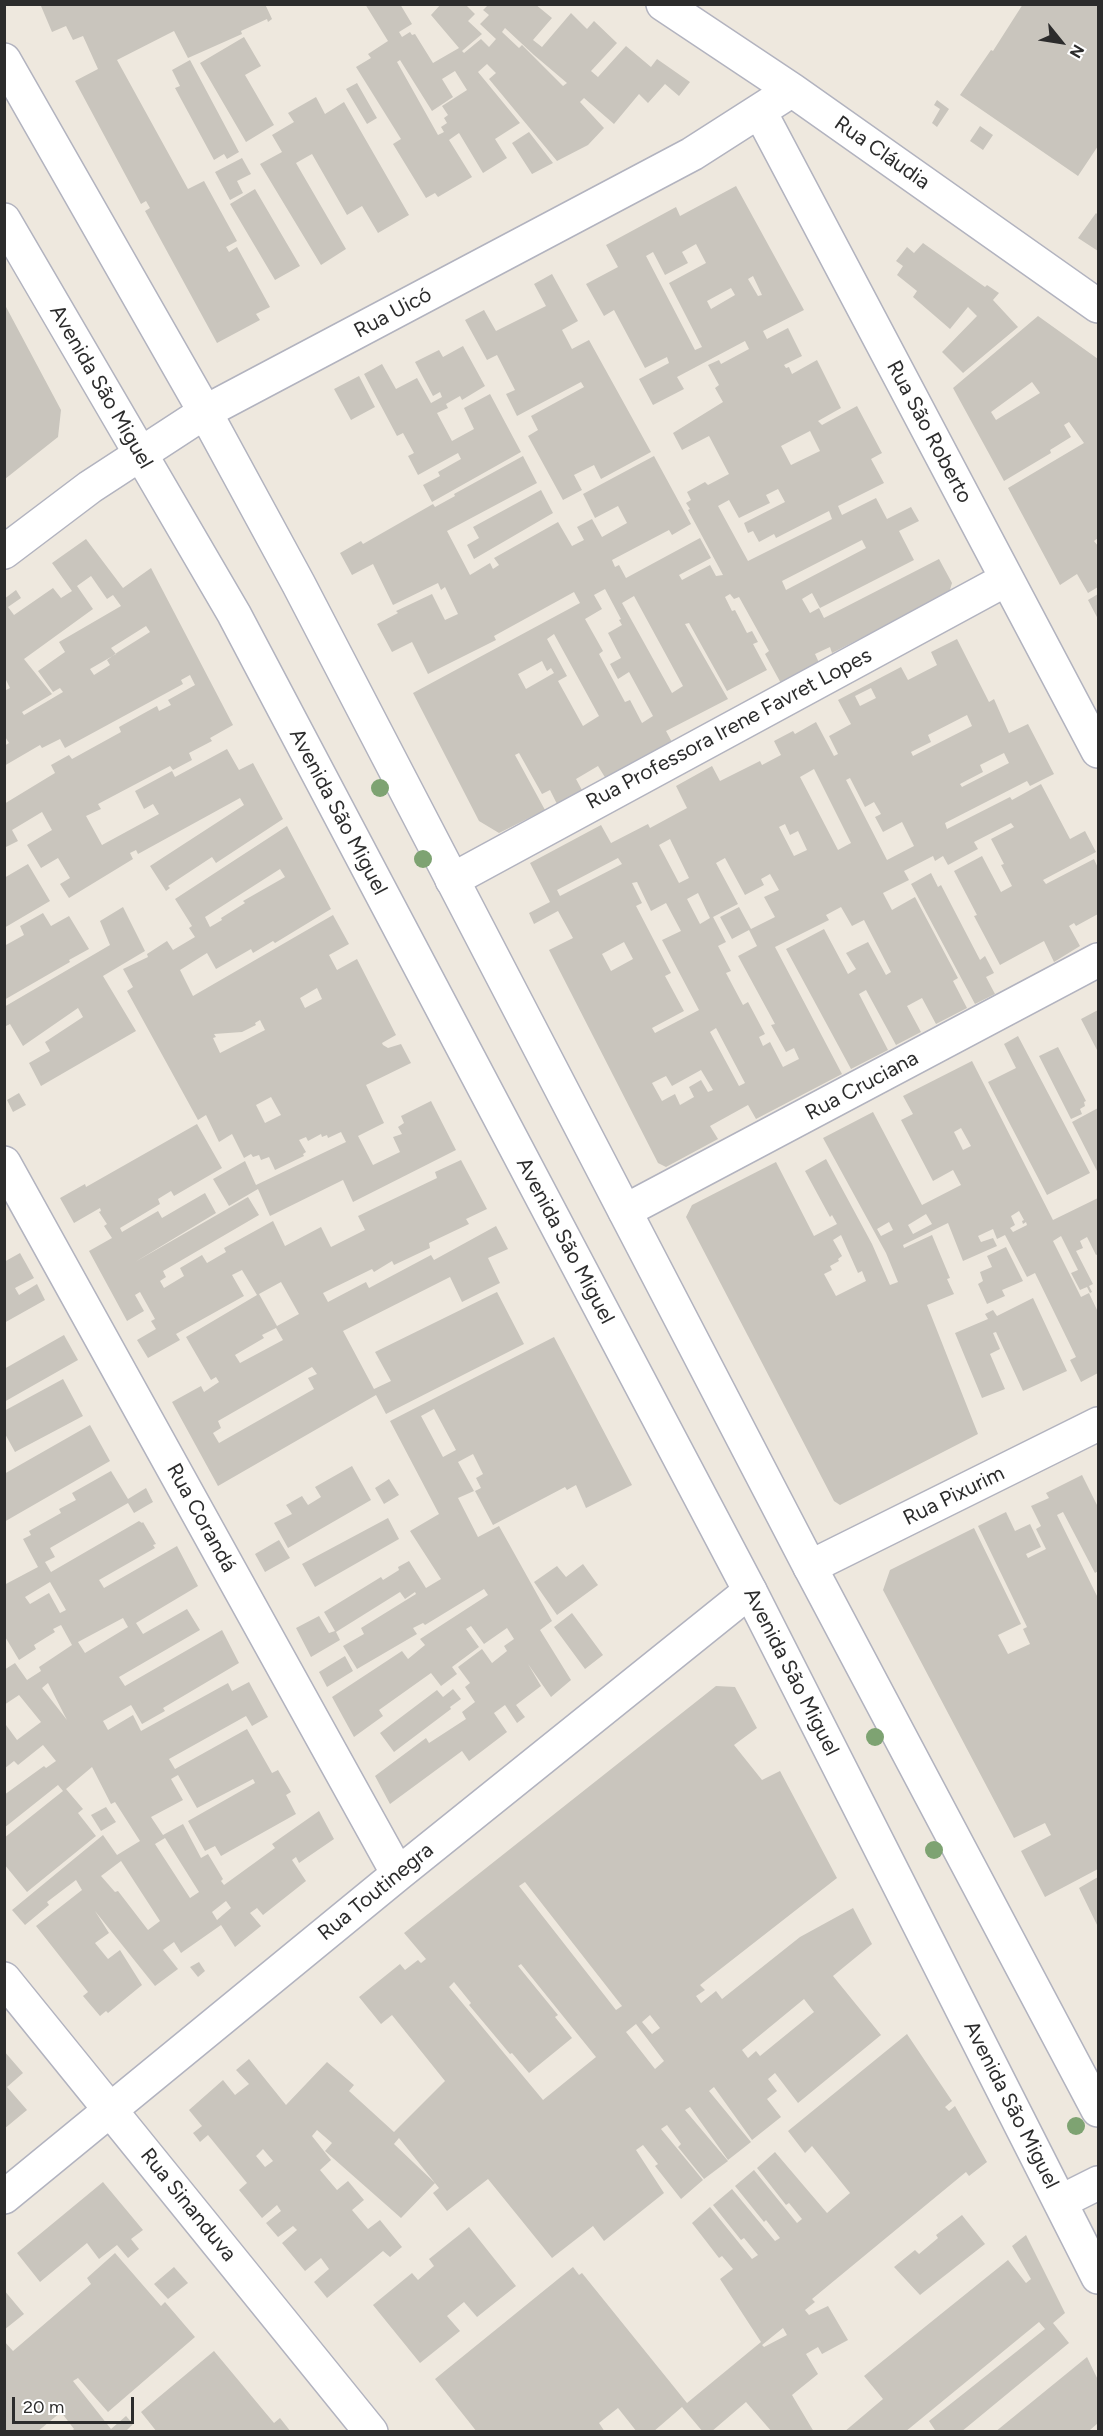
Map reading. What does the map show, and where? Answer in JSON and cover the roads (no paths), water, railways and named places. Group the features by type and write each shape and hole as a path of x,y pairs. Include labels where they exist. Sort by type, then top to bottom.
{"street":[{"name":"Rua Cláudia","path":"663,4 792,90 1098,306"},
{"path":"4,60 205,412 298,583 810,1567 1098,2110"},
{"name":"Rua Uicó","path":"4,552 90,487 205,412 692,154 792,90"},
{"name":"Rua São Roberto","path":"760,112 1098,751"},
{"name":"Avenida São Miguel","path":"4,220 234,614 750,1591 1098,2277"},
{"name":"Rua Professora Irene Favret Lopes","path":"452,880 1007,579"},
{"name":"Rua Cruciana","path":"625,1211 1098,960"},
{"name":"Rua Corandá","path":"4,1162 398,1874"},
{"name":"Rua Pixurim","path":"810,1567 1098,1424"},
{"name":"Rua Toutinegra","path":"4,2197 398,1874 750,1591"},
{"name":"Rua Sinanduva","path":"4,1979 371,2432"},
{"path":"1060,2202 1098,2183"}]}
